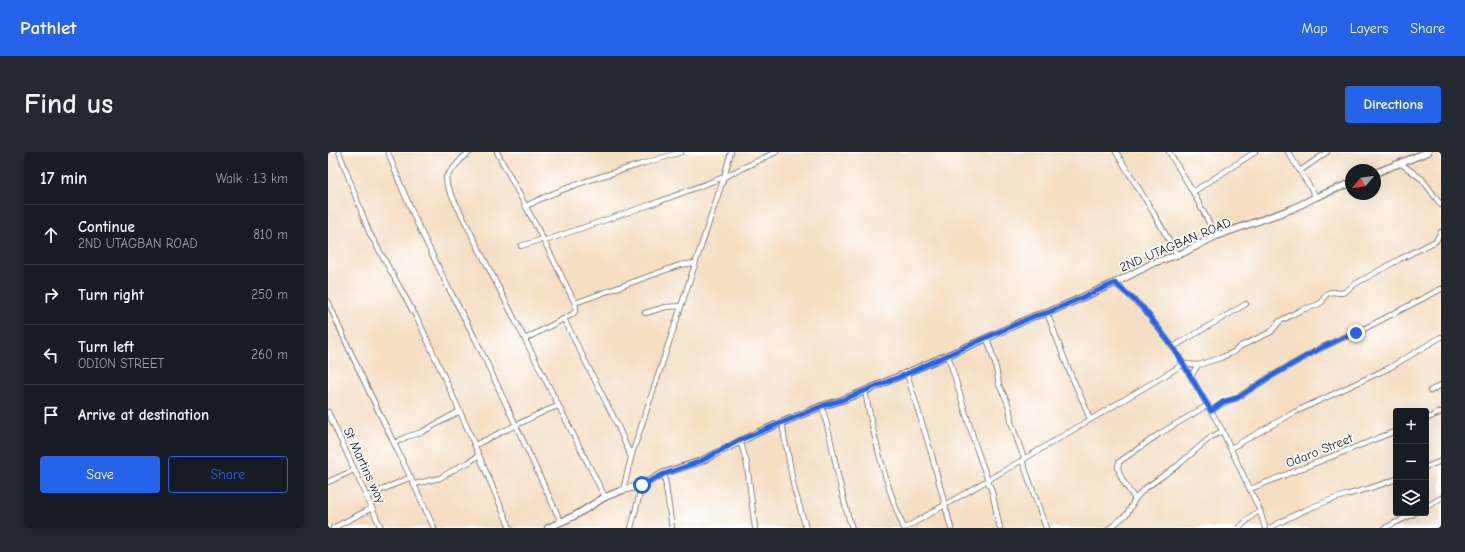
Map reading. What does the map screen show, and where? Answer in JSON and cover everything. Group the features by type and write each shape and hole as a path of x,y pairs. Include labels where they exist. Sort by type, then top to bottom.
{"street":[{"path":"338,152 369,232 420,324 460,411 510,528"},
{"path":"388,152 417,223 448,287 478,342 561,522"},
{"path":"470,152 463,157 446,177 447,186 605,497"},
{"path":"497,152 544,240 575,303 576,310 573,314 525,339"},
{"path":"526,206 548,194 569,186 681,152"},
{"path":"623,490 631,458 731,152"},
{"path":"521,246 544,240 658,202 724,177 776,152"},
{"path":"1116,152 1150,207 1176,255"},
{"path":"1194,192 1255,152"},
{"path":"1288,152 1316,197"},
{"path":"1300,171 1327,152"},
{"path":"1381,171 1428,152"},
{"path":"1171,153 1194,192 1216,236"},
{"path":"1400,164 1422,179 1441,205"},
{"name":"2ND UTAGBAN ROAD","path":"548,528 605,497 642,485 664,474 701,461 740,440 822,406 842,400 906,374 1034,316 1047,313 1115,283 1153,263 1176,255 1216,236 1292,209 1345,185"},
{"path":"865,391 873,430 889,490 905,528 1024,460 1184,364 1198,365 1227,355 1271,332 1280,321 1301,310 1322,302 1328,293 1345,292 1355,284 1436,241 1441,232"},
{"path":"575,303 680,264 695,263"},
{"path":"1115,283 1143,308 1184,364 1222,431 1260,511 1265,528"},
{"path":"1211,411 1223,402 1237,398 1268,378 1319,349 1356,333 1441,289"},
{"path":"328,301 342,335 412,477 434,528"},
{"path":"1173,347 1246,304"},
{"path":"645,313 666,307 681,306"},
{"path":"1047,313 1090,420"},
{"path":"564,319 617,424 631,458"},
{"path":"1230,448 1295,412 1389,368 1441,337"},
{"path":"987,338 994,358 999,385 1007,401 1011,422 1046,528"},
{"path":"948,355 992,492 1000,528"},
{"path":"1191,376 1198,365"},
{"path":"906,374 915,397 951,528"},
{"path":"1430,390 1441,385"},
{"path":"1135,499 1123,481 1118,466 1119,462 1159,434 1208,405"},
{"path":"475,446 558,406"},
{"path":"822,406 827,421 840,489 852,528"},
{"path":"395,443 406,437 422,432 460,411"},
{"name":"St Martins way","path":"328,412 380,528"},
{"path":"1429,418 1441,412"},
{"path":"782,422 794,488 806,528"},
{"path":"1110,528 1127,514 1135,499 1144,489 1177,466 1211,437 1222,431"},
{"name":"Odaro Street","path":"1250,489 1393,432"},
{"path":"740,440 747,464 755,528"},
{"path":"415,484 440,478 468,463 479,455"},
{"path":"1429,466 1441,461"},
{"path":"328,482 354,470"},
{"path":"664,474 672,528"},
{"path":"366,497 412,477"},
{"path":"1270,528 1288,518 1346,495 1382,485 1394,480"},
{"path":"631,528 642,485"},
{"path":"1429,505 1441,498"},
{"path":"333,528 372,508"},
{"path":"1239,528 1253,515 1260,511"},
{"path":"1385,528 1409,516"}],"route":[{"path":"642,485 664,474 701,461 740,440 822,406 842,400 906,374 1034,316 1047,313 1115,283 1143,308 1175,350 1211,411 1223,402 1237,398 1268,378 1319,349 1356,333"}]}
